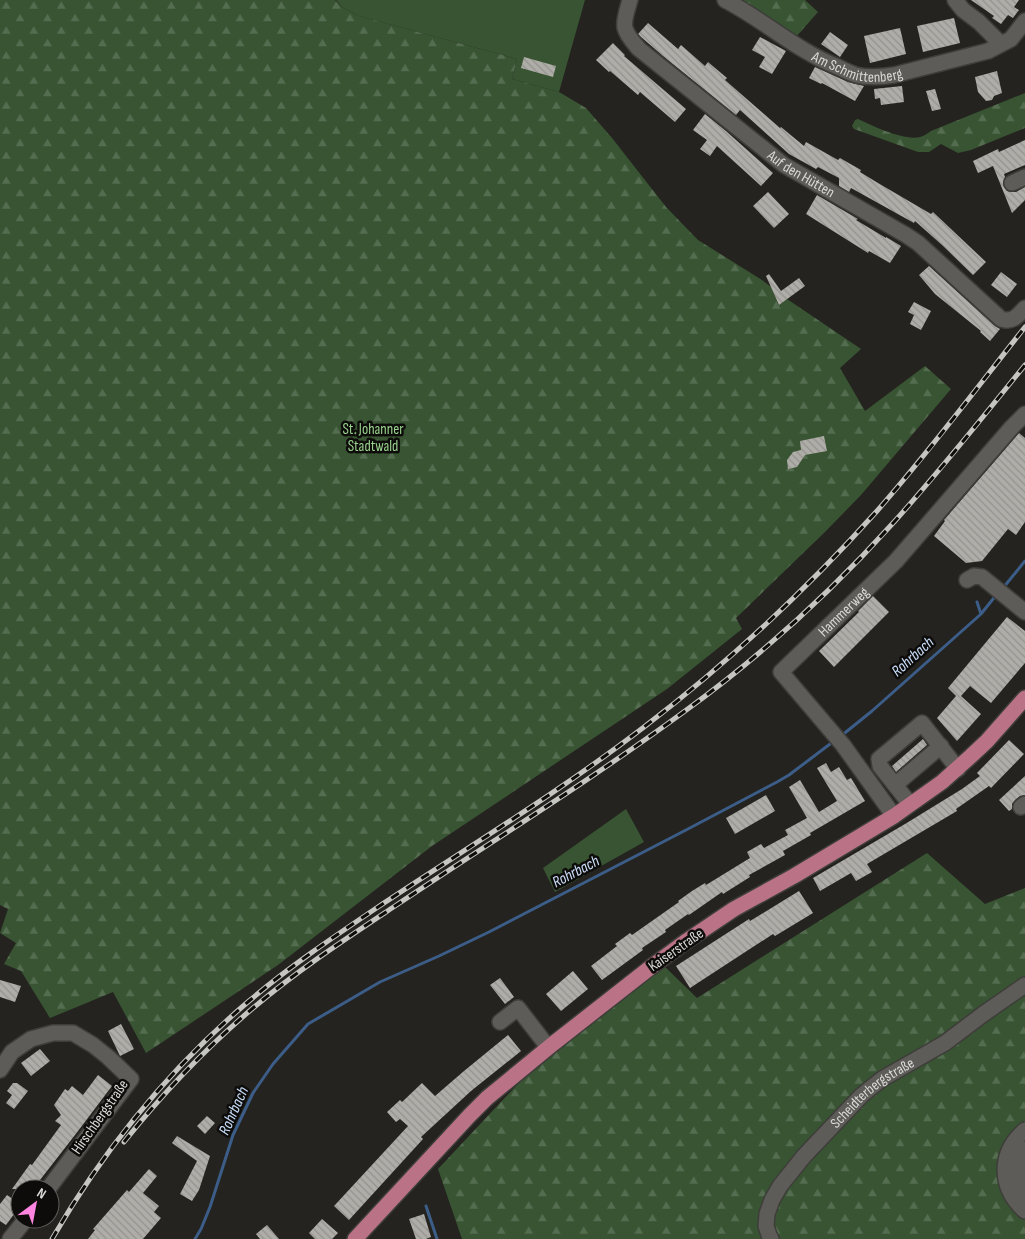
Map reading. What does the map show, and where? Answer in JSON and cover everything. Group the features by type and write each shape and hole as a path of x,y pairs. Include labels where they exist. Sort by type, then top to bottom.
{"main road":[{"name":"Kaiserstraße","path":"356,1239 487,1098 548,1047 651,967 734,909 794,876 894,816 942,782 987,741 1025,698"}],"street":[{"name":"Auf den Hütten","path":"630,0 624,27 639,49 784,165 912,239 1001,319 1006,321 1018,317 1025,308"},
{"name":"Am Schmittenberg","path":"725,0 757,18 824,62 854,74 872,77 882,77 988,51 1011,39 1025,21"},
{"path":"955,0 963,10 979,22 1001,44"},
{"name":"Hammerweg","path":"894,816 843,745 781,672 896,561 1025,414"},
{"path":"967,580 974,576 982,577 1025,612"},
{"path":"910,804 880,766 879,759 922,723 958,769"},
{"path":"894,785 941,746"},
{"name":"Scheidterbergstraße","path":"771,1239 766,1226 767,1214 780,1186 804,1156 862,1095 882,1079 945,1043 1025,985"},
{"path":"500,1022 518,1008 548,1047"},
{"name":"Hirschbergstraße","path":"0,1070 12,1052 31,1040 53,1033 73,1033 93,1045 131,1079 56,1179"},
{"path":"1025,1130 1011,1147 1006,1161 1005,1173 1007,1186 1011,1194 1018,1205 1025,1211"},
{"path":"1025,1149 1018,1164 1018,1172 1019,1183 1025,1196"},
{"path":"10,1239 18,1229"}],"green space":[{"name":"St. Johanner Stadtwald","path":"0,0 335,0 342,7 359,16 517,59 512,79 559,92 586,108 666,207 698,240 771,287 779,305 787,299 861,349 840,368 865,411 925,366 951,389 861,495 736,618 742,629 667,689 432,846 278,965 146,1053 113,992 50,1018 21,971 4,964 16,943 0,933 8,909 0,905"},
{"path":"336,0 585,0 559,92 512,79 517,59 359,16 342,7"},
{"path":"738,0 805,0 818,12 795,38"},
{"path":"1025,93 1025,128 971,150 958,153 941,144 929,152 918,152 854,129 852,126 855,120 858,119 897,135 913,138 920,137"},
{"path":"626,809 644,842 555,892 543,868"},
{"path":"927,853 985,904 1025,888 1025,1239 462,1239 438,1169 531,1070 663,965 697,998"}],"building":[{"path":"971,0 1019,0 1014,7 1019,10 1013,18 1008,15 1001,24 992,18 994,16"},
{"path":"954,18 960,43 923,52 917,26"},
{"path":"648,23 678,49 681,45 705,66 708,62 727,78 725,80 780,128 804,146 806,142 838,160 840,158 931,214 933,212 986,262 973,275 915,221 914,223 851,188 849,192 839,186 839,178 818,167 816,169 789,154 740,110 736,115 641,37 638,34"},
{"path":"900,28 906,54 870,63 864,36"},
{"path":"830,32 848,45 840,57 821,44"},
{"path":"760,37 786,51 772,74 759,67 765,57 752,50"},
{"path":"613,43 624,56 686,109 675,122 640,92 638,95 596,60"},
{"path":"524,57 556,66 553,77 521,68"},
{"path":"815,67 848,82 864,86 855,101 809,78"},
{"path":"997,71 1002,93 994,96 992,100 986,101 978,92 975,77"},
{"path":"902,86 904,102 881,105 880,98 875,99 874,89"},
{"path":"935,89 941,109 932,111 926,91"},
{"path":"705,114 773,173 761,186 717,146 710,156 700,149 707,140 693,130"},
{"path":"1025,140 1025,165 1004,174 1003,182 1007,191 1016,192 1025,187 1025,200 1012,213 993,166 978,173 973,161 998,149 999,152"},
{"path":"768,192 789,214 774,228 753,206"},
{"path":"817,195 901,246 890,263 869,251 868,253 806,214"},
{"path":"929,266 1000,329 990,341 981,331 935,294 919,275"},
{"path":"1001,272 1017,284 1007,297 991,285"},
{"path":"769,274 781,291 799,278 805,286 779,305 766,276"},
{"path":"914,302 931,311 921,330 910,324 914,315 908,312"},
{"path":"1019,433 1025,438 1025,522 1016,535 1008,529 982,561 966,563 934,536 944,520"},
{"path":"824,436 827,451 805,455 797,467 788,469 787,460 793,452 801,450 800,441"},
{"path":"873,596 889,612 834,667 819,651"},
{"path":"1007,617 1025,631 1025,663 991,703 970,686 961,696 981,714 957,741 937,718 956,696 948,688"},
{"path":"923,739 927,745 896,772 892,766"},
{"path":"1009,740 1024,754 991,788 989,786 956,809 957,811 867,864 872,872 856,881 851,873 820,891 813,878 962,789 980,776 977,773"},
{"path":"826,763 831,772 839,767 847,780 851,778 865,801 810,833 811,835 783,851 785,855 749,875 750,877 688,914 602,980 591,966 617,946 615,944 630,933 632,935 692,891 705,883 706,885 750,858 747,852 761,844 764,848 788,835 785,830 807,818 789,787 800,780 819,812 837,801 817,768"},
{"path":"1025,776 1025,795 1015,800 1012,804 1012,809 1009,811 999,800"},
{"path":"766,795 775,811 735,834 726,818"},
{"path":"799,891 813,913 775,936 773,934 690,988 676,966 749,919 750,921"},
{"path":"573,971 588,989 561,1011 546,994"},
{"path":"500,978 514,997 505,1004 490,985"},
{"path":"0,980 21,986 15,1002 0,997"},
{"path":"121,1024 134,1049 120,1056 108,1031"},
{"path":"508,1035 521,1051 471,1091 421,1137 423,1139 349,1220 334,1206 408,1126 400,1119 396,1122 387,1112 400,1100 402,1102 422,1083 435,1096"},
{"path":"40,1049 50,1061 31,1076 21,1063"},
{"path":"98,1075 112,1086 41,1179 19,1179 30,1164 32,1165 61,1125 55,1121 61,1115 54,1105 65,1089 68,1091 72,1086 83,1095"},
{"path":"13,1083 17,1083 28,1091 14,1109 6,1103 12,1095 7,1091"},
{"path":"207,1116 215,1123 205,1134 197,1126"},
{"path":"177,1136 210,1156 199,1190 192,1201 180,1194 197,1161 172,1143"},
{"path":"149,1169 157,1176 143,1193 159,1206 154,1212 161,1218 143,1239 88,1239 95,1230 93,1229 127,1190 129,1192"},
{"path":"7,1195 10,1197 10,1220 6,1225 0,1221 0,1204"},
{"path":"424,1214 431,1237 416,1239 409,1219"},
{"path":"322,1219 338,1233 332,1239 315,1239 309,1233"},
{"path":"267,1225 279,1239 260,1239 256,1234"}],"waterway":[{"name":"Rohrbach","path":"1003,588 1025,561"},
{"name":"Rohrbach","path":"841,736 872,711 981,614 997,594"},
{"path":"977,602 981,614"},
{"name":"Rohrbach","path":"195,1239 210,1207 233,1135 253,1093 273,1064 308,1024 380,982 489,932 777,782 834,741"},
{"path":"426,1206 437,1239"}],"railway":[{"path":"52,1239 94,1173 140,1111 192,1054 220,1027 264,988 327,942 545,798 644,727 736,651 794,597 877,511 934,443 1025,327"},
{"path":"124,1142 154,1106 202,1055 253,1008 287,981 359,930 650,737 713,690 768,645 820,598 894,522 1025,365"}]}
